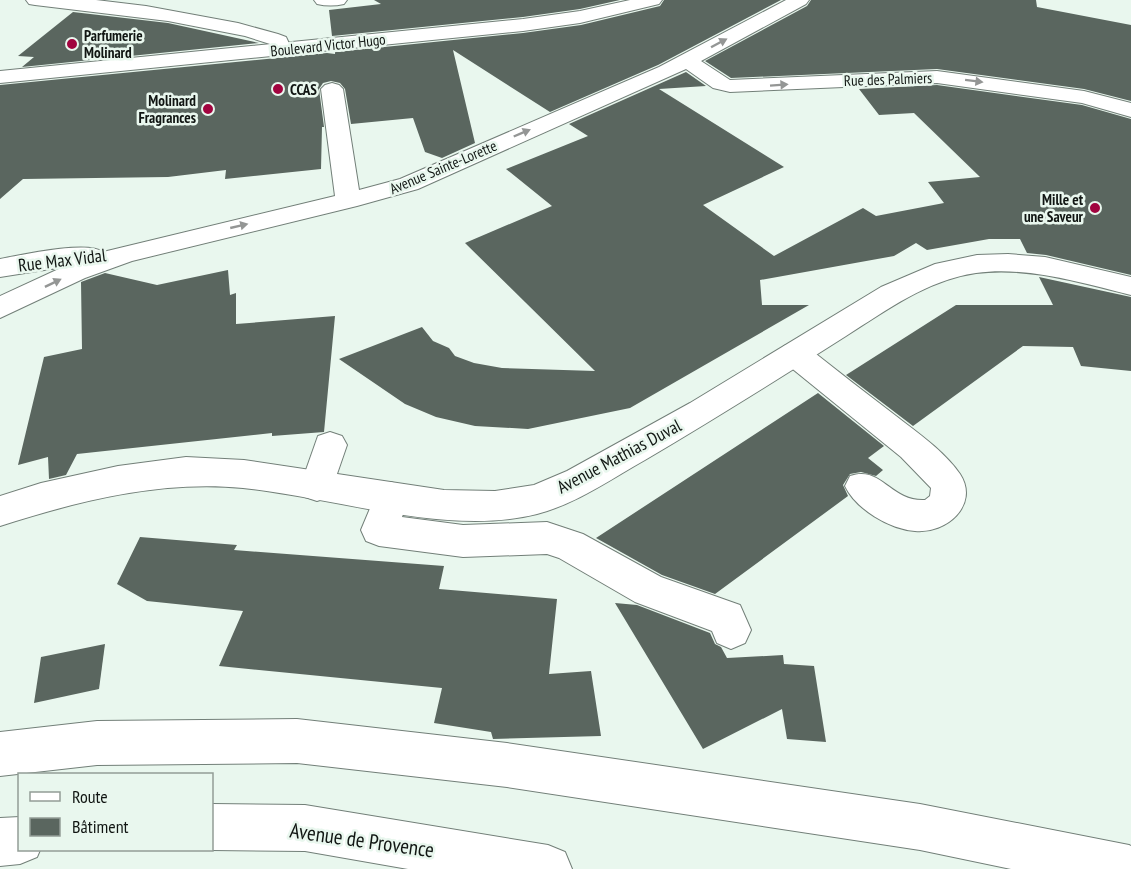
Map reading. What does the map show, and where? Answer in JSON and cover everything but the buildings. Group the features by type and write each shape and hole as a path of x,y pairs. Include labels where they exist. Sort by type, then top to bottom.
{"street":[{"path":"35,0 125,7 172,15 264,35 279,40 282,50"},
{"path":"323,0 338,0"},
{"name":"Boulevard Victor Hugo","path":"0,77 523,25 580,17 653,0"},
{"name":"Avenue Sainte-Lorette","path":"0,308 75,272 124,254 348,201 409,184 687,60 800,0"},
{"name":"Rue des Palmiers","path":"687,60 720,84 729,86 937,77 1084,97 1131,110"},
{"path":"332,89 348,201"},
{"name":"Rue Max Vidal","path":"0,268 49,259 124,254"},
{"name":"Avenue Mathias Duval","path":"0,511 41,498 118,480 186,471 244,474 444,505 495,506 537,499 579,481 681,424 891,294 935,273 977,264 1008,263 1045,266 1131,286"},
{"path":"795,354 913,448 938,471 948,485 948,502 930,515 909,517 862,486"},
{"path":"317,487 330,445"},
{"path":"391,497 379,530 463,541 547,538 570,545 649,590 726,618 731,630"},
{"path":"0,754 97,743 297,741 507,765 920,827 1129,869"},
{"name":"Avenue de Provence","path":"213,827 305,828 548,869"},
{"path":"0,842 18,840"},
{"path":"440,869 502,861"}],"place":[{"name":"Parfumerie Molinard","path":"72,44"},
{"name":"CCAS","path":"278,89"},
{"name":"Molinard Fragrances","path":"208,109"},
{"name":"Mille et une Saveur","path":"1095,208"}]}
